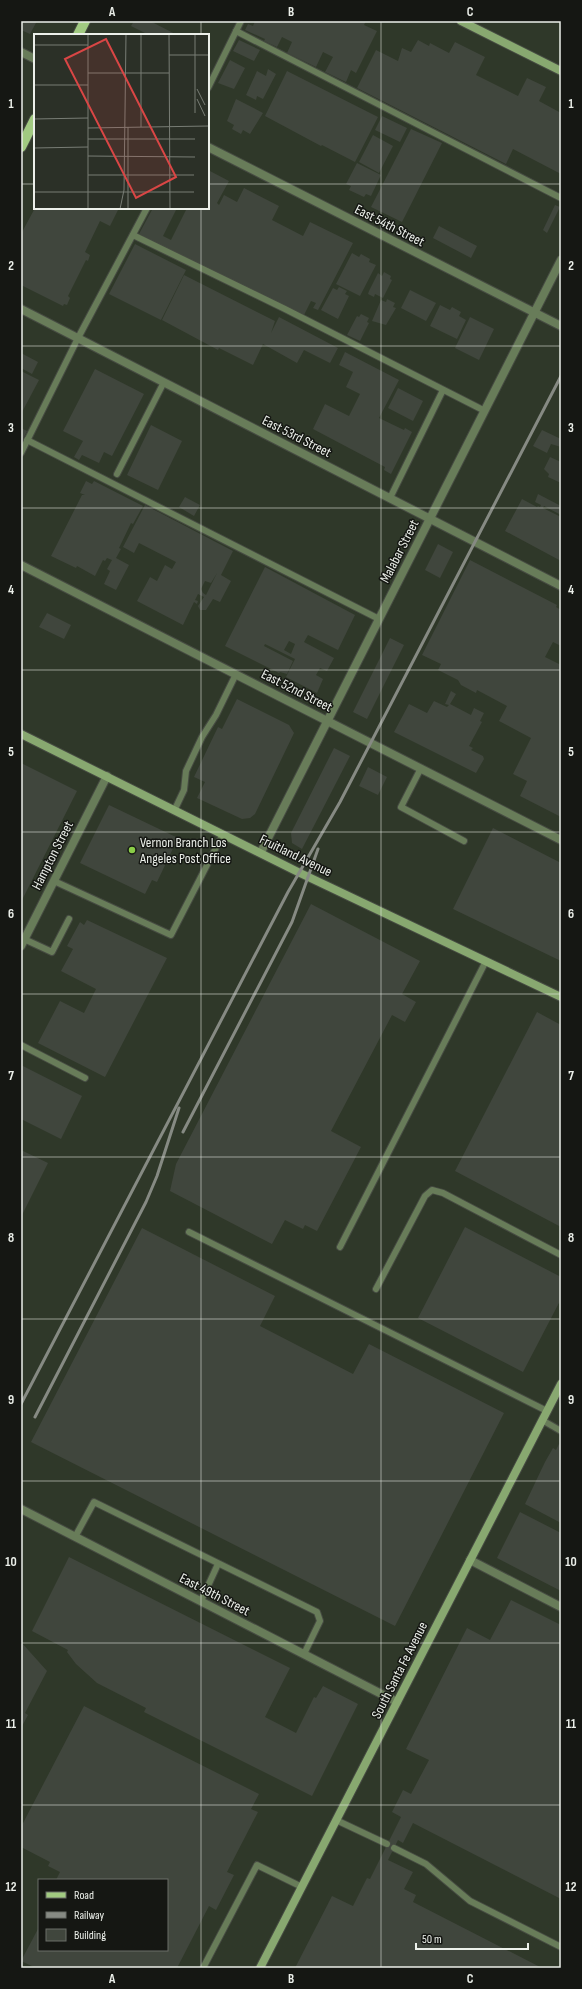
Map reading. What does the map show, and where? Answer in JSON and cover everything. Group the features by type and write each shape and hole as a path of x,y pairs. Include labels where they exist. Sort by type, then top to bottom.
{"main road":[{"path":"78,34 85,21"},
{"path":"21,147 34,121"}],"street":[{"path":"461,21 561,71"},
{"path":"21,52 34,58"},
{"name":"East 54th Street","path":"209,148 561,326"},
{"name":"Malabar Street","path":"261,852 561,260"},
{"name":"East 53rd Street","path":"21,309 561,586"},
{"name":"East 52nd Street","path":"21,565 561,840"},
{"name":"Fruitland Avenue","path":"21,734 223,834 561,997"},
{"name":"Hampton Street","path":"23,943 107,776"},
{"name":"South Santa Fe Avenue","path":"260,1968 561,1384"},
{"name":"East 49th Street","path":"21,1509 398,1702"},
{"path":"470,1560 561,1607"}],"lane":[{"path":"209,86 241,21"},
{"path":"236,31 561,198"},
{"path":"21,453 78,338 146,209"},
{"path":"133,235 485,411"},
{"path":"117,474 164,382"},
{"path":"390,498 443,390"},
{"path":"27,440 379,619"},
{"path":"175,810 184,790 186,771 202,737 216,715 236,674"},
{"path":"421,768 401,808 464,840"},
{"path":"54,881 171,935 223,834"},
{"path":"23,943 52,952 69,919"},
{"path":"340,1246 486,961"},
{"path":"21,1045 85,1078"},
{"path":"376,1289 425,1196 432,1190 443,1193 561,1255"},
{"path":"189,1232 547,1411"},
{"path":"542,1420 561,1431"},
{"path":"75,1537 94,1502 317,1612 320,1621 304,1654"},
{"path":"201,1601 218,1564"},
{"path":"336,1820 387,1844"},
{"path":"394,1848 426,1864 470,1901 561,1947"},
{"path":"204,1968 256,1865 302,1887"}],"shaded area":[{"path":"21,21 561,21 561,1968 21,1968"}],"building":[{"path":"21,21 37,21 30,34 21,30"},
{"path":"134,21 150,21 175,34 147,34 131,26"},
{"path":"255,21 366,21 364,25 377,31 356,73 351,70 346,82 325,72 333,57 323,52 316,67 287,53 292,42 282,37 277,47 264,41 265,39 245,30 248,24 253,26"},
{"path":"239,40 260,50 254,61 233,51"},
{"path":"418,40 429,46 430,43 449,53 455,42 485,57 476,75 518,96 527,78 546,87 539,101 561,113 561,174 513,149 506,164 357,88 376,50 398,61 402,48 411,52"},
{"path":"230,60 245,68 234,89 218,83"},
{"path":"268,69 276,74 263,99 257,96 256,100 246,95 257,71 266,76"},
{"path":"287,71 378,117 355,162 322,145 321,146 265,116"},
{"path":"236,99 263,113 250,134 243,130 241,134 232,129 234,125 227,121"},
{"path":"382,116 407,128 400,142 375,130"},
{"path":"411,129 442,143 402,222 371,207"},
{"path":"373,135 393,146 379,173 359,162"},
{"path":"357,163 381,175 371,196 366,194 364,197 349,190 351,186 346,184"},
{"path":"209,171 229,181 217,203 219,205 224,195 237,202 244,188 279,206 272,220 303,236 310,222 353,243 318,310 313,308 316,303 311,301 303,317 139,234 152,209 176,209 163,236 171,240 186,209 209,209"},
{"path":"555,205 560,207 547,233 543,230"},
{"path":"34,209 118,209 110,226 100,221 85,252 90,255 88,261 86,260 68,296 70,298 67,305 64,304 63,306 21,285 21,234"},
{"path":"439,226 477,246 471,258 433,238"},
{"path":"135,244 186,270 161,320 109,294"},
{"path":"352,253 359,257 361,254 370,259 369,262 376,265 360,296 336,284"},
{"path":"384,272 391,276 390,279 392,280 383,298 375,294 374,297 368,294 378,273 382,276"},
{"path":"184,275 275,321 271,333 279,317 338,348 330,363 304,350 297,363 263,344 253,365 219,348 218,350 162,320"},
{"path":"339,287 347,291 345,294 349,296 338,319 321,310 333,288 337,290"},
{"path":"410,290 436,303 426,321 401,308"},
{"path":"387,299 395,303 393,307 396,308 386,325 372,321 381,300 386,302"},
{"path":"440,305 450,310 452,307 461,312 459,316 466,320 457,339 430,326"},
{"path":"361,314 369,318 367,322 369,323 360,341 347,335 357,316 359,317"},
{"path":"470,317 494,329 479,360 455,348"},
{"path":"345,352 399,380 379,418 404,430 405,428 412,432 391,474 384,470 385,467 313,429 325,404 349,416 360,394 346,387 353,372 339,365"},
{"path":"21,353 38,362 32,374 21,368"},
{"path":"95,369 144,394 112,456 104,452 99,463 82,455 79,460 74,457 83,441 63,431"},
{"path":"21,371 39,380 21,414"},
{"path":"398,388 423,401 413,421 388,408"},
{"path":"151,425 182,441 158,490 127,475"},
{"path":"21,428 27,431 21,443"},
{"path":"542,430 561,439 561,447 551,444 547,453 533,446"},
{"path":"550,457 561,462 561,483 548,477 549,474 544,469"},
{"path":"86,481 92,484 94,481 143,506 133,524 131,523 119,548 121,549 116,558 129,565 116,590 104,584 110,571 107,569 112,560 107,558 105,561 103,560 95,576 77,566 76,568 51,556 82,495 85,495 80,493"},
{"path":"538,494 561,506 561,515 544,506 543,508 561,517 561,561 505,531 522,499 537,507 540,507 541,505 535,502"},
{"path":"185,497 200,505 194,516 179,507"},
{"path":"145,505 233,551 221,575 231,581 220,602 213,599 206,610 200,610 198,606 204,597 198,594 195,600 198,601 197,604 194,602 183,625 137,601 150,577 157,581 165,565 172,569 176,562 139,543 134,553 123,547","holes":["217,573 206,595 201,589 205,581 211,583"]},
{"path":"438,544 453,552 440,578 425,570"},
{"path":"470,560 557,605 556,607 561,610 561,646 553,642 545,657 561,665 561,817 520,796 527,781 513,774 531,738 499,721 507,706 477,690 476,693 461,685 458,680 438,670 441,664 422,655"},
{"path":"265,567 355,615 338,650 308,635 304,642 334,658 327,671 320,668 316,675 323,679 317,693 286,677 295,659 265,644 264,646 293,661 287,674 279,673 225,646","holes":["289,641 295,644 291,654 284,650"]},
{"path":"47,613 71,625 64,639 39,627"},
{"path":"390,638 404,645 367,719 353,712"},
{"path":"451,691 456,694 450,704 471,715 474,708 484,713 480,721 482,722 469,746 473,748 471,750 483,756 484,759 476,773 394,732 409,704 427,713 434,701 447,707 449,705 445,704"},
{"path":"237,699 289,725 294,733 255,814 250,818 242,819 197,798 205,782 194,777 218,727 222,729"},
{"path":"334,748 350,756 302,849 292,843 291,833"},
{"path":"21,763 77,791 21,902"},
{"path":"368,767 387,777 378,795 359,786"},
{"path":"109,805 178,838 157,882 152,880 145,894 80,863"},
{"path":"493,828 561,863 561,961 453,909"},
{"path":"311,904 420,961 402,994 416,1002 405,1022 392,1015 331,1131 361,1147 317,1231 305,1225 303,1229 285,1220 272,1244 170,1191 176,1164"},
{"path":"87,920 167,958 105,1077 38,1043 60,1001 84,1013 96,989 61,971 73,949 67,946 80,922 84,925"},
{"path":"537,1012 561,1025 561,1227 455,1171"},
{"path":"21,1065 82,1096 61,1139 21,1119"},
{"path":"21,1150 48,1163 21,1217"},
{"path":"465,1227 561,1277 561,1299 523,1372 418,1318"},
{"path":"142,1228 275,1296 260,1326 353,1374 369,1344 504,1413 395,1626 31,1442"},
{"path":"559,1444 561,1445 561,1523 525,1504 545,1462 553,1448 556,1450"},
{"path":"520,1512 561,1533 561,1591 497,1558"},
{"path":"69,1557 290,1668 265,1717 296,1733 314,1697 316,1698 323,1686 358,1704 312,1796 144,1712 146,1708 97,1683 76,1664 67,1652 68,1650 32,1631"},
{"path":"511,1600 561,1625 561,1899 413,1823 403,1843 398,1840 388,1860 413,1872 404,1889 416,1895 413,1902 542,1968 295,1968 332,1896 353,1906 367,1878 370,1879 401,1817 392,1812 403,1790 411,1794 429,1760 406,1749 467,1628 490,1640"},
{"path":"21,1642 47,1671 25,1713 28,1715 21,1728"},
{"path":"84,1706 259,1794 251,1809 258,1812 227,1872 234,1875 216,1910 209,1906 177,1968 36,1968 21,1961 38,1929 38,1951 168,1951 168,1879 56,1879 60,1872 48,1866 50,1862 21,1847 21,1827"}],"railway":[{"path":"21,1404 288,892 340,802 561,376"},
{"path":"183,1132 292,922 318,849"},
{"path":"35,1417 146,1202 157,1176 179,1108"}],"place":[{"name":"Vernon Branch Los Angeles Post Office","path":"132,850"}]}
